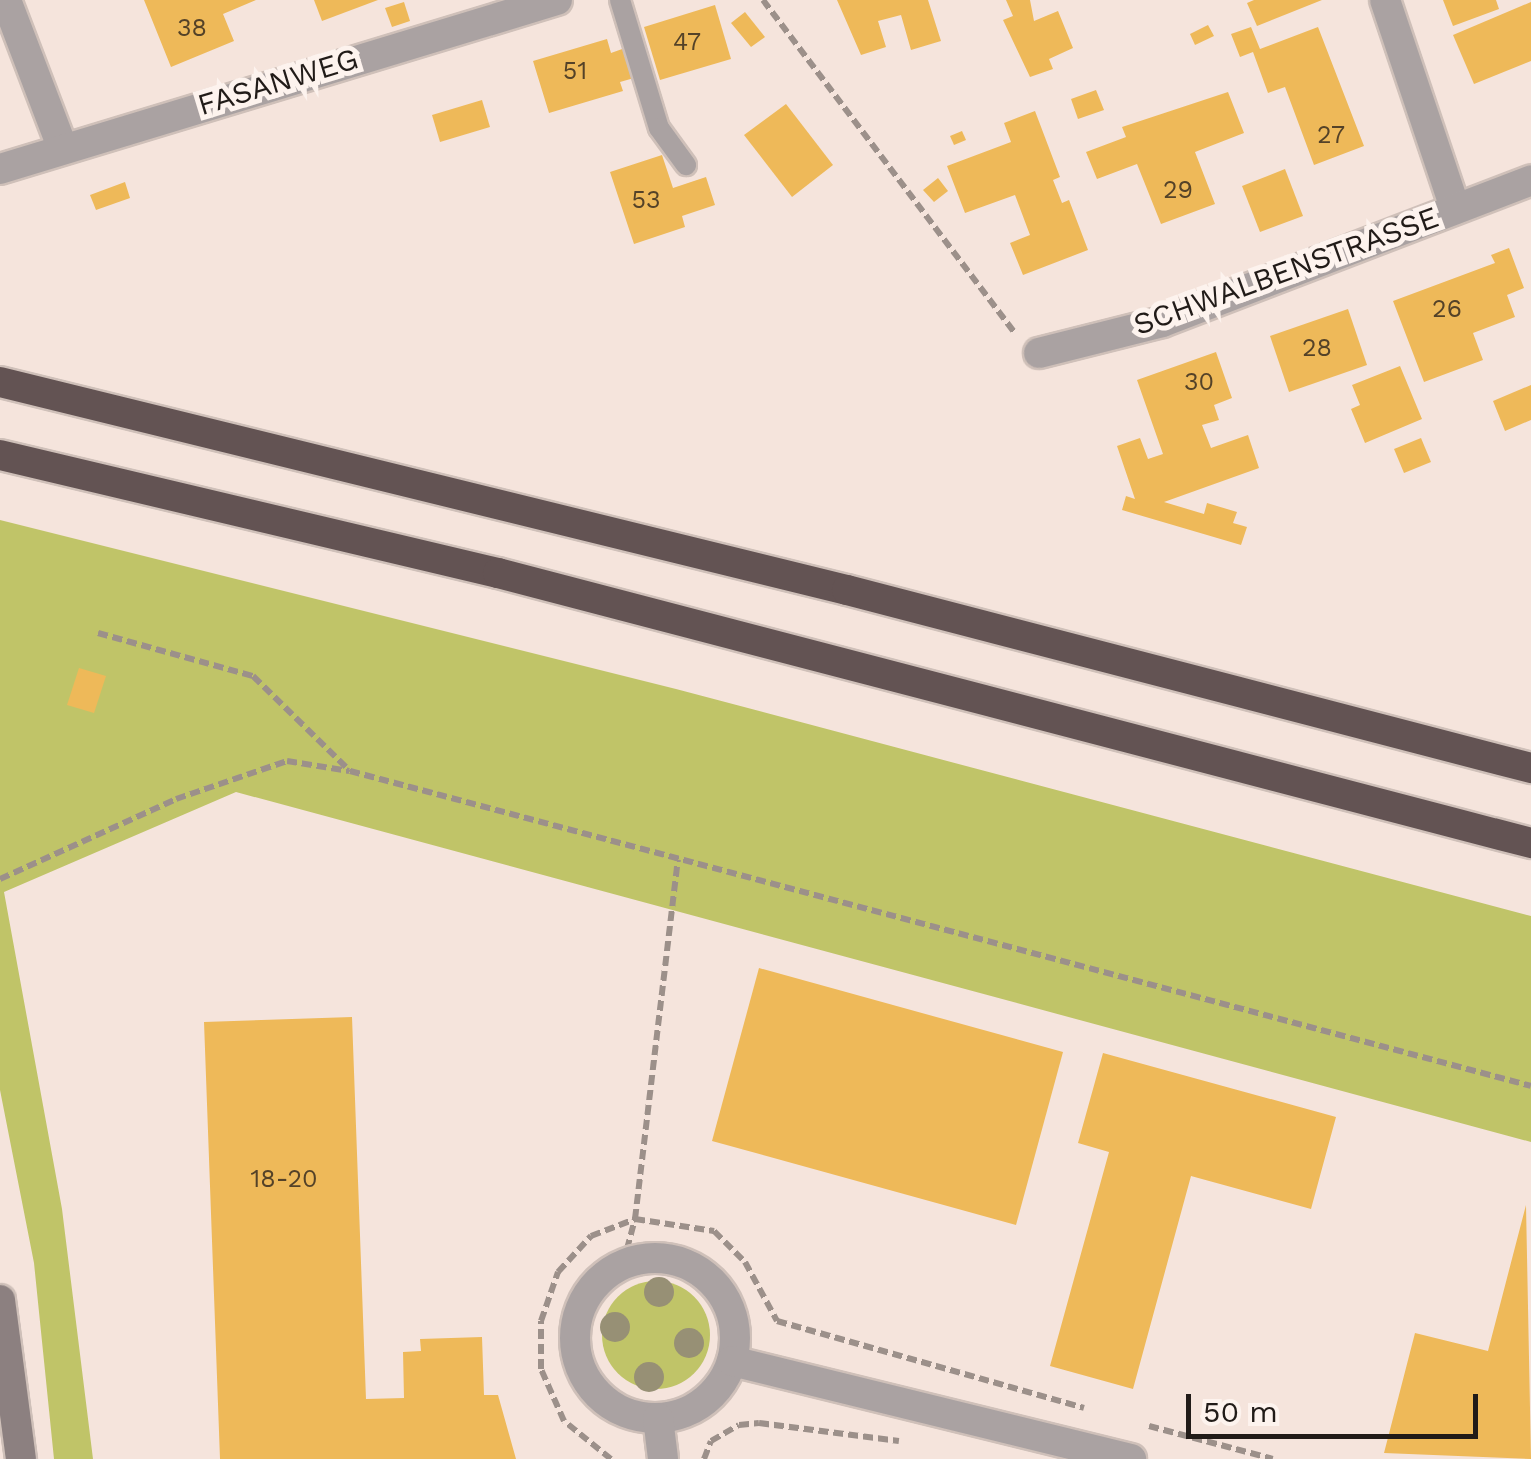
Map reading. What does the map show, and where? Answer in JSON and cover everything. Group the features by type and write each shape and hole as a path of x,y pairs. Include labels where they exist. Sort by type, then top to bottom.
{"highway":[{"path":"0,382 810,580 1531,768"},
{"path":"0,455 498,573 1531,843"}],"main road":[{"path":"0,1300 21,1459"}],"street":[{"path":"6,0 62,147"},
{"name":"FASANWEG","path":"0,169 506,6 558,0"},
{"path":"1385,0 1456,208"},
{"name":"SCHWALBENSTRASSE","path":"1039,353 1162,322 1531,180"},
{"path":"674,1260 708,1278 731,1310 732,1362 704,1401 658,1418 612,1404 581,1367 575,1343 582,1307 602,1278 623,1264 674,1260"},
{"path":"732,1362 1130,1459"},
{"path":"658,1418 662,1459"}],"lane":[{"path":"620,0 659,128 686,164"}],"path":[{"path":"762,0 999,320 1039,353"},
{"path":"98,633 253,676 350,771"},
{"path":"0,879 176,799 286,761 350,771 1531,1086"},
{"path":"623,1264 635,1218 678,860"},
{"path":"704,1459 712,1441 749,1424 826,1428 908,1443"}],"green space":[{"path":"0,520 676,689 1531,916 1531,1142 236,792 4,892 62,1209 93,1459 54,1459 34,1263 0,1090"},
{"path":"656,1281 677,1285 694,1297 706,1314 710,1335 706,1356 694,1373 677,1385 656,1389 635,1385 618,1373 606,1356 602,1335 606,1314 618,1297 635,1285"}],"building":[{"path":"144,0 256,0 223,14 234,41 171,67"},
{"path":"314,0 378,0 322,21"},
{"path":"837,0 928,0 941,41 911,50 901,15 878,21 886,47 861,55"},
{"path":"1006,0 1030,0 1034,21 1058,11 1073,48 1049,59 1053,69 1030,77 1003,20 1013,16"},
{"path":"1322,0 1257,26 1247,3"},
{"path":"1443,0 1496,0 1499,9 1453,26"},
{"path":"404,2 410,21 392,27 385,8"},
{"path":"1531,2 1531,61 1474,84 1453,35"},
{"path":"715,5 731,59 660,80 644,27"},
{"path":"745,12 765,37 751,47 731,23"},
{"path":"1208,25 1214,36 1195,45 1190,34"},
{"path":"1251,27 1260,49 1318,27 1364,146 1314,165 1285,87 1268,93 1253,52 1240,57 1231,34"},
{"path":"607,39 611,53 625,48 634,78 620,82 623,91 549,113 533,61"},
{"path":"1096,90 1104,110 1078,119 1071,99"},
{"path":"1228,92 1244,133 1195,152 1215,204 1161,224 1137,164 1097,179 1086,152 1126,137 1122,127"},
{"path":"482,100 490,127 440,142 432,115"},
{"path":"786,104 833,165 792,197 744,135"},
{"path":"1035,111 1060,177 1053,180 1062,203 1069,200 1088,250 1023,275 1010,243 1030,235 1015,195 965,213 947,166 1011,142 1004,123"},
{"path":"962,131 966,140 954,145 950,136"},
{"path":"662,155 673,188 706,177 715,205 682,216 685,227 634,244 610,172"},
{"path":"1285,169 1303,216 1260,232 1242,186"},
{"path":"938,178 948,191 934,202 923,190"},
{"path":"125,182 130,198 96,210 90,195"},
{"path":"1509,248 1524,288 1507,295 1515,317 1473,333 1483,360 1424,382 1393,301 1495,263 1491,255"},
{"path":"1348,309 1367,365 1289,392 1270,336"},
{"path":"1216,352 1232,398 1214,405 1219,420 1202,425 1211,448 1248,435 1259,468 1164,502 1204,514 1207,503 1237,512 1233,523 1247,527 1241,545 1122,510 1126,496 1135,499 1117,446 1140,438 1148,459 1163,454 1137,380"},
{"path":"1400,366 1422,419 1365,443 1351,409 1360,405 1352,385"},
{"path":"1531,385 1531,420 1505,431 1493,401"},
{"path":"1421,438 1431,462 1404,473 1394,449"},
{"path":"79,668 106,676 94,713 67,705"},
{"path":"759,968 1063,1052 1016,1225 712,1141"},
{"path":"352,1017 366,1399 404,1398 403,1352 421,1351 420,1339 482,1337 484,1395 498,1395 516,1459 220,1459 204,1022"},
{"path":"1103,1053 1336,1117 1311,1209 1191,1176 1133,1389 1050,1366 1109,1152 1078,1143"},
{"path":"1526,1205 1531,1459 1384,1453 1415,1333 1488,1351"}]}
